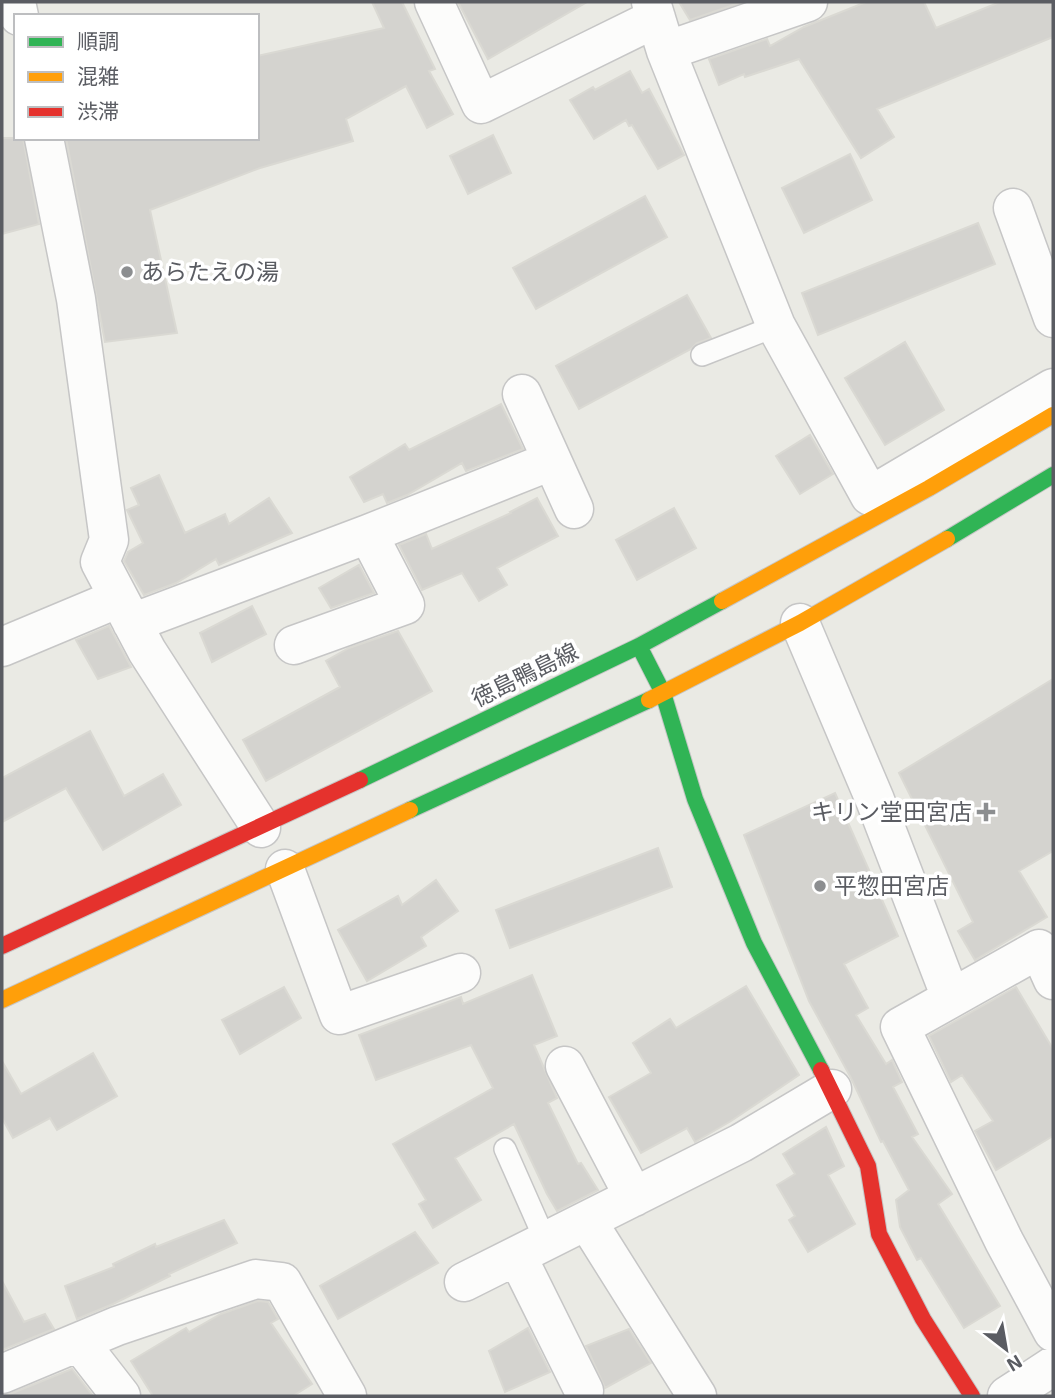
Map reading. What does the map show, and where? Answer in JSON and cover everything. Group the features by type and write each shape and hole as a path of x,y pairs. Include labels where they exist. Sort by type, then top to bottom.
{"main road":[{"name":"徳島鴨島線","path":"2,946 261,828 639,646 929,488 1053,415"},
{"path":"2,1000 663,693 800,623 1053,475"},
{"path":"639,646 663,693 695,799 754,943 832,1089 868,1166 879,1234 923,1319 972,1396"}],"street":[{"path":"434,2 481,104 658,23 808,2"},
{"path":"658,23 776,326 870,496 1053,388"},
{"path":"44,140 76,299 109,540 100,562 147,651 261,828"},
{"path":"1013,208 1053,318"},
{"path":"522,394 574,509"},
{"path":"2,648 368,534 551,461"},
{"path":"294,645 405,605 368,534"},
{"path":"800,623 875,800 951,998"},
{"path":"285,869 339,1015 461,973"},
{"path":"1053,979 1039,949 900,1027 1004,1241 1053,1332"},
{"path":"565,1066 634,1197"},
{"path":"464,1282 741,1143 832,1089"},
{"path":"587,1221 683,1391"},
{"path":"531,1249 584,1391"},
{"path":"2,1374 117,1326 256,1279 282,1282 347,1396"},
{"path":"79,1342 121,1396"},
{"path":"1007,1396 1053,1366"}],"lane":[{"path":"702,355 776,326"},
{"path":"505,1149 531,1249"}],"building":[{"path":"372,2 402,2 435,69 429,71 453,114 427,128 406,86 346,119 353,141 260,168 150,210 177,333 105,342 66,140 259,140 259,56 384,28"},
{"path":"458,2 587,2 488,59"},
{"path":"679,2 742,2 690,20"},
{"path":"866,2 924,2 936,28 1000,2 1053,2 1053,37 877,109 894,137 861,158 799,59 745,77 744,74 719,85 709,59 767,39 770,46 804,27"},
{"path":"630,71 642,93 649,89 684,155 658,169 632,125 629,126 626,120 594,139 570,100"},
{"path":"493,135 511,173 468,194 450,156"},
{"path":"2,138 14,138 23,140 39,224 2,234"},
{"path":"850,154 872,200 804,233 782,188"},
{"path":"645,196 667,237 536,309 513,268"},
{"path":"978,223 995,264 818,335 802,293"},
{"path":"687,295 711,338 697,343 691,349 579,409 556,366"},
{"path":"905,342 944,410 885,445 845,378"},
{"path":"501,404 523,449 466,471 462,463 407,495 387,503 383,494 364,502 350,477 405,444 409,450"},
{"path":"810,435 833,474 800,494 776,456"},
{"path":"159,475 185,533 225,514 229,524 269,498 292,533 219,565 216,559 176,583 144,595 124,561 128,552 143,543 127,510 139,505 131,488"},
{"path":"537,498 558,536 497,568 507,585 479,601 462,573 422,590 399,545 426,534 432,549 511,513"},
{"path":"674,508 696,548 637,580 616,540"},
{"path":"359,565 374,593 331,608 319,588"},
{"path":"252,606 266,634 212,662 200,633"},
{"path":"109,626 131,667 98,679 76,640"},
{"path":"398,631 432,691 266,781 243,740 340,687 326,661 349,648"},
{"name":"キリン堂田宮店","path":"1053,679 1053,851 1019,871 1047,917 975,960 958,931 973,922 899,773"},
{"path":"90,731 124,796 163,774 181,805 103,850 66,788 2,822 2,778"},
{"path":"835,793 898,936 844,964 868,1008 856,1015 886,1064 892,1060 902,1082 893,1087 918,1134 912,1137 952,1194 938,1204 1000,1306 964,1328 921,1258 917,1260 900,1227 896,1200 909,1190 883,1141 881,1142 851,1078 809,1001 744,835"},
{"path":"658,848 672,887 510,948 496,910"},
{"path":"436,880 458,911 421,937 426,946 367,981 338,930 398,896 402,905"},
{"path":"532,975 557,1036 534,1045 557,1098 548,1103 578,1164 581,1163 598,1190 557,1211 514,1124 455,1158 481,1200 433,1228 419,1204 426,1200 393,1144 493,1088 471,1045 376,1080 359,1035 461,997 463,1004"},
{"path":"746,986 799,1075 695,1142 687,1128 641,1153 609,1097 651,1073 633,1043 670,1019 676,1028"},
{"path":"284,987 301,1018 240,1054 222,1020"},
{"path":"1016,987 1053,1049 1053,1136 996,1170 975,1131 993,1121 962,1075 951,1082 929,1036"},
{"path":"93,1053 117,1096 57,1130 50,1118 13,1138 2,1118 2,1061 21,1094"},
{"path":"826,1127 844,1166 828,1175 855,1224 808,1252 789,1220 795,1216 777,1185 795,1174 783,1154"},
{"path":"224,1220 237,1243 77,1319 65,1286 114,1267 113,1264 155,1244 156,1247"},
{"path":"415,1232 438,1263 338,1319 320,1286"},
{"path":"2,1281 24,1322 45,1314 54,1329 2,1350"},
{"path":"258,1301 268,1302 278,1319 271,1323 312,1384 293,1396 153,1396 131,1361 186,1328 189,1332 221,1314"},
{"path":"528,1328 550,1372 505,1392 489,1351"},
{"path":"629,1329 651,1363 605,1388 586,1346"},
{"path":"72,1369 93,1396 2,1396 10,1394"}],"traffic: fast":[{"path":"947,539 1053,475"},
{"path":"360,780 639,646 722,601"},
{"path":"639,646 663,693 695,799 754,943 821,1070"},
{"path":"410,810 649,700"}],"traffic: slow":[{"path":"722,601 929,488 1053,415"},
{"path":"649,700 800,623 947,539"},
{"path":"2,1000 410,810"}],"traffic: jam":[{"path":"2,946 360,780"},
{"path":"821,1070 868,1166 879,1234 923,1319 972,1396"}],"place":[{"name":"あらたえの湯","path":"127,272"},
{"name":"キリン堂田宮店","path":"986,812"},
{"name":"平惣田宮店","path":"820,886"}]}
